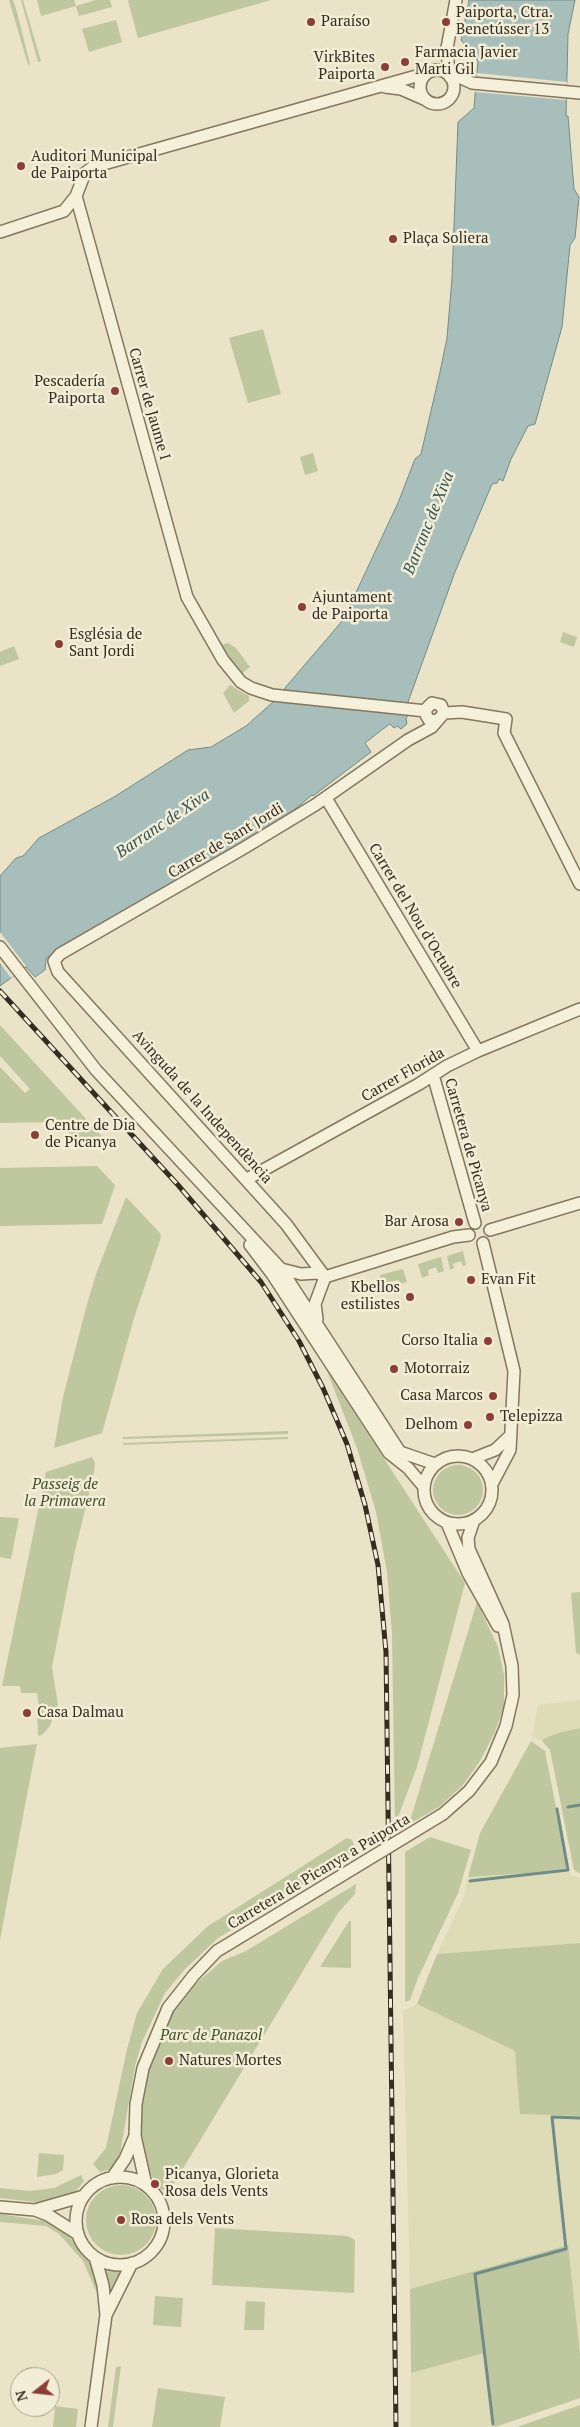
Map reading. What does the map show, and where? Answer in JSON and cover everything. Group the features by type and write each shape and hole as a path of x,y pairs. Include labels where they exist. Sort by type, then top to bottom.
{"street":[{"path":"377,87 401,89 424,98 433,104 443,103 452,96 454,91 450,76 447,48 456,0"},
{"path":"424,98 420,83 447,48"},
{"path":"0,232 56,215 70,206 85,173 93,167 430,72 444,71 450,76 459,77 474,83 580,93"},
{"path":"454,91 474,83"},
{"name":"Carrer de Jaume I","path":"76,196 187,597 198,619 233,673 251,688 278,696 412,709 426,713"},
{"path":"440,717 443,707 435,703 429,704 426,713 432,721 440,717 462,712 506,719 504,732 580,884"},
{"name":"Carrer de Sant Jordi","path":"408,740 426,713"},
{"name":"Carrer de Sant Jordi","path":"54,961 60,954 244,848 326,798 408,740 432,727 440,717"},
{"name":"Carrer del Nou d'Octubre","path":"326,798 478,1050"},
{"path":"0,947 96,1070 225,1211 281,1269 400,1452 436,1464"},
{"name":"Avinguda de la Independència","path":"54,961 58,972 286,1224 325,1277"},
{"name":"Carrer Florida","path":"247,1179 478,1050 580,1009"},
{"name":"Carretera de Picanya","path":"432,1075 474,1223"},
{"path":"490,1230 580,1203"},
{"path":"225,1211 272,1274 389,1453 408,1468 424,1487 427,1504 431,1511 447,1523 464,1524 474,1520 486,1509 492,1493 492,1484 488,1474 481,1465 472,1459 453,1456 436,1464 430,1471 424,1487"},
{"path":"484,1222 490,1230 490,1236 483,1243 473,1241 469,1235 470,1226 474,1223 484,1222"},
{"path":"281,1269 301,1274 318,1273 325,1277 453,1237 469,1235"},
{"path":"483,1243 514,1371 510,1450 492,1484"},
{"path":"317,1323 315,1304 325,1277"},
{"path":"472,1459 495,1450 511,1435"},
{"name":"Carretera de Picanya a Paiporta","path":"146,2184 135,2136 136,2104 143,2068 163,2018 177,1995 217,1951 443,1814 469,1791 491,1762 500,1744 510,1711 513,1680 501,1618 469,1549 468,1538 474,1520"},
{"name":"Carretera de Picanya a Paiporta","path":"447,1523 468,1573 504,1636"},
{"name":"Carretera de Picanya a Paiporta","path":"112,2178 125,2159 135,2136"},
{"path":"112,2178 128,2178 146,2184 158,2199 164,2219 161,2236 155,2248 145,2257 132,2263 113,2264 95,2257 84,2247 78,2234 76,2221 78,2208 84,2196 94,2185 112,2178"},
{"path":"35,2210 84,2196"},
{"path":"0,2207 35,2210 48,2215 78,2234"},
{"path":"91,2427 106,2316 102,2285 95,2257"},
{"path":"106,2316 132,2263"}],"shaded area":[{"path":"580,1700 580,1728 558,1733 543,1739 543,1742 532,1736 538,1705"},
{"path":"568,1868 571,1875 580,1878 580,1943 437,1954 464,1896 468,1877"},
{"path":"417,2004 515,2051 551,2115 580,2116 580,2354 567,2245 410,2289 403,2011"},
{"path":"484,2352 495,2427 411,2427 411,2373"}],"green space":[{"path":"9,0 13,0 17,12 30,64 28,65"},
{"path":"21,0 23,0 41,61 38,62"},
{"path":"37,0 74,0 76,6 41,16"},
{"path":"96,0 110,0 112,7 79,16 76,6"},
{"path":"129,0 271,0 138,38"},
{"path":"116,20 122,42 89,52 82,29"},
{"path":"263,329 281,394 248,403 229,338"},
{"path":"313,453 318,471 305,475 300,457"},
{"path":"563,632 577,637 574,647 560,642"},
{"path":"228,643 236,648 250,667 240,675 220,645"},
{"path":"14,646 19,659 0,666 0,652"},
{"path":"230,685 249,696 249,701 234,713 223,693"},
{"path":"0,1025 110,1145 82,1147 58,1122 0,1123 0,1067 25,1093 30,1089 0,1056"},
{"path":"97,1166 115,1185 102,1224 0,1226 0,1168"},
{"name":"Passeig de la Primavera","path":"126,1197 160,1233 161,1237 134,1318 102,1433 54,1448 63,1397 87,1304 96,1274"},
{"path":"463,1251 466,1265 463,1266 461,1261 453,1264 454,1268 450,1270 447,1256"},
{"path":"441,1257 444,1271 438,1273 436,1267 428,1270 429,1275 422,1278 418,1264"},
{"path":"403,1269 407,1282 400,1284 399,1280 390,1282 391,1287 384,1289 380,1275"},
{"path":"327,1371 465,1583 417,1767 395,1825 392,1634 387,1572 376,1512 357,1448"},
{"path":"288,1431 288,1434 123,1439 123,1437"},
{"path":"288,1437 288,1439 123,1445 123,1443"},
{"name":"Passeig de la Primavera","path":"92,1457 95,1463 94,1473 74,1555 52,1667 58,1705 50,1726 42,1735 38,1736 37,1708 39,1708 37,1693 21,1693 20,1686 2,1686 46,1472"},
{"path":"453,1465 463,1465 476,1472 483,1485 483,1495 476,1508 463,1515 453,1515 444,1511 437,1504 433,1495 433,1485 437,1476 444,1469"},
{"path":"0,1517 19,1518 11,1559 0,1557"},
{"path":"580,1592 580,1655 576,1653 571,1593"},
{"path":"477,1602 498,1647 504,1675 504,1706 495,1732 480,1761 463,1785 439,1807 409,1824"},
{"path":"580,1728 579,1873 574,1870 550,1750 543,1742 543,1739"},
{"path":"531,1741 545,1751 568,1868 468,1877 480,1833"},
{"path":"37,1744 26,1800 0,1940 0,1748"},
{"path":"430,1837 471,1850 458,1893 418,1978 410,2000 405,2002 405,1852"},
{"path":"347,1838 352,1840 357,1854 218,1938 185,1969 165,1993 142,2042 135,2066 119,2160 116,2168 100,2172 93,2164 106,2148 127,2049 137,2013 163,1969 208,1926"},
{"name":"Parc de Panazol","path":"356,1884 355,1894 338,1913 173,2185 168,2189 161,2190 147,2169 140,2133 141,2105 146,2074 167,2020 193,1986 222,1961 246,1951"},
{"path":"349,1921 351,1921 351,1968 320,1967"},
{"path":"580,1943 580,2116 520,2114 515,2051 417,2004 437,1954"},
{"path":"39,2153 64,2155 63,2170 56,2174 37,2177"},
{"path":"81,2175 84,2181 74,2194 51,2201 35,2202 0,2198 0,2188 29,2191 54,2188"},
{"path":"121,2185 134,2188 146,2195 153,2207 156,2220 153,2233 146,2245 134,2252 121,2255 108,2252 96,2245 89,2233 86,2220 89,2207 96,2195 108,2188"},
{"path":"0,2214 45,2221 56,2225 69,2236 90,2263 98,2283 98,2291 96,2291 83,2261 59,2234 46,2226 0,2222"},
{"path":"215,2228 348,2236 355,2240 354,2293 212,2285"},
{"path":"568,2245 580,2354 580,2398 495,2427 484,2353 411,2373 410,2289"},
{"path":"104,2269 124,2271 110,2293 108,2280"},
{"path":"155,2296 183,2298 181,2327 153,2325"},
{"path":"246,2301 265,2302 264,2330 244,2330"},
{"path":"121,2366 113,2427 108,2427 116,2367"},
{"path":"158,2388 225,2397 220,2427 152,2427"},
{"path":"580,2405 580,2427 517,2427"},
{"path":"60,2407 78,2409 76,2427 53,2427 54,2417 60,2417"}],"water":[{"name":"Barranc de Xiva","path":"469,0 575,0 568,34 566,116 568,116 574,189 579,197 575,238 570,245 562,327 535,424 528,426 511,459 503,481 499,479 497,483 492,484 455,572 408,702 409,715 406,718 407,724 401,729 397,726 394,728 390,724 383,729 365,743 371,752 312,795 283,819 46,958 45,970 35,977 26,967 0,986 0,876 16,858 23,856 39,838 114,797 188,750 211,747 246,726 273,702 343,620 398,503 415,459 421,454 447,338 452,278 458,122 474,108 478,61 461,40"}],"pier":[{"path":"477,73 567,82 566,100 475,92"},
{"path":"0,932 26,966 11,978 0,963"}],"waterway":[{"path":"568,1807 580,1805"},
{"path":"470,1881 568,1870 557,1809"},
{"path":"493,2424 475,2274 566,2249 552,2117 580,2118"}],"railway":[{"path":"0,991 178,1185 261,1282 299,1341 323,1388 347,1444 365,1505 378,1565 386,1652 396,2427"}],"place":[{"name":"Paraíso","path":"311,22"},
{"name":"Paiporta, Ctra. Benetússer 13","path":"446,22"},
{"name":"Farmacia Javier Marti Gil","path":"405,62"},
{"name":"VirkBites Paiporta","path":"385,67"},
{"name":"Auditori Municipal de Paiporta","path":"21,166"},
{"name":"Plaça Soliera","path":"393,239"},
{"name":"Pescadería Paiporta","path":"115,391"},
{"name":"Ajuntament de Paiporta","path":"302,607"},
{"name":"Església de Sant Jordi","path":"59,644"},
{"name":"Centre de Dia de Picanya","path":"35,1135"},
{"name":"Bar Arosa","path":"459,1222"},
{"name":"Evan Fit","path":"471,1280"},
{"name":"Kbellos estilistes","path":"410,1297"},
{"name":"Corso Italia","path":"488,1341"},
{"name":"Motorraiz","path":"394,1369"},
{"name":"Casa Marcos","path":"493,1396"},
{"name":"Telepizza","path":"490,1417"},
{"name":"Delhom","path":"468,1425"},
{"name":"Casa Dalmau","path":"27,1713"},
{"name":"Natures Mortes","path":"169,2061"},
{"name":"Picanya, Glorieta Rosa dels Vents","path":"155,2184"},
{"name":"Rosa dels Vents","path":"121,2220"}]}
